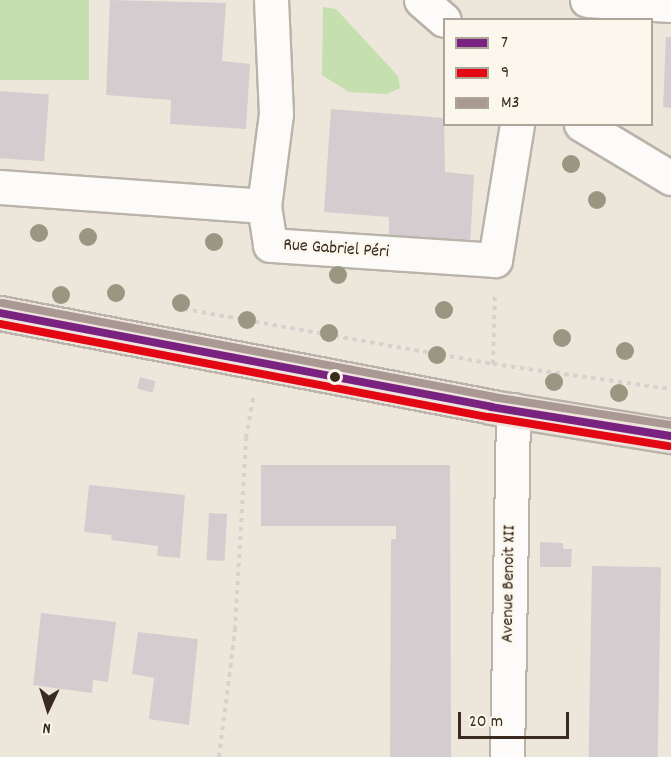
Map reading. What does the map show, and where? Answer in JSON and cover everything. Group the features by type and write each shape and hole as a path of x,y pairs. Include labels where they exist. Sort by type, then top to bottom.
{"main road":[{"path":"0,313 502,408 671,436"}],"street":[{"path":"0,187 264,206 276,114 270,0"},
{"path":"421,0 443,19"},
{"path":"587,0 671,5"},
{"path":"495,260 518,126"},
{"path":"584,126 671,178"},
{"name":"Rue Gabriel Péri","path":"264,206 270,245 495,260"},
{"name":"Avenue Benoit XII","path":"502,408 507,757"}],"path":[{"path":"495,260 493,364 502,408"},
{"path":"176,307 493,364 671,389"},
{"path":"219,757 235,630 246,438 260,361"}],"green space":[{"path":"0,0 89,0 89,80 0,80"},
{"path":"323,7 336,9 398,76 400,88 387,94 349,92 322,75"}],"building":[{"path":"110,0 226,3 222,61 250,64 246,129 170,124 171,100 106,95"},
{"path":"666,37 671,37 671,108 663,107"},
{"path":"0,91 49,94 44,161 0,158"},
{"path":"331,109 443,118 445,172 474,175 470,246 389,240 389,217 324,212"},
{"path":"140,377 155,381 152,393 137,389"},
{"path":"261,465 450,465 451,757 390,757 391,539 396,539 396,526 261,526"},
{"path":"89,485 185,495 180,558 157,556 158,546 111,540 112,535 84,532"},
{"path":"209,513 227,514 225,561 207,560"},
{"path":"540,542 563,543 563,549 572,549 571,567 540,567"},
{"path":"592,566 661,567 658,757 589,757"},
{"path":"41,613 116,622 108,682 93,680 92,693 33,685"},
{"path":"138,632 198,639 189,725 149,719 154,678 132,674"}],"transit line":[{"name":"M3","path":"2,303 493,397 671,425"},
{"name":"7","path":"0,313 491,407 671,436"},
{"name":"9","path":"0,324 489,417 669,446"}]}
